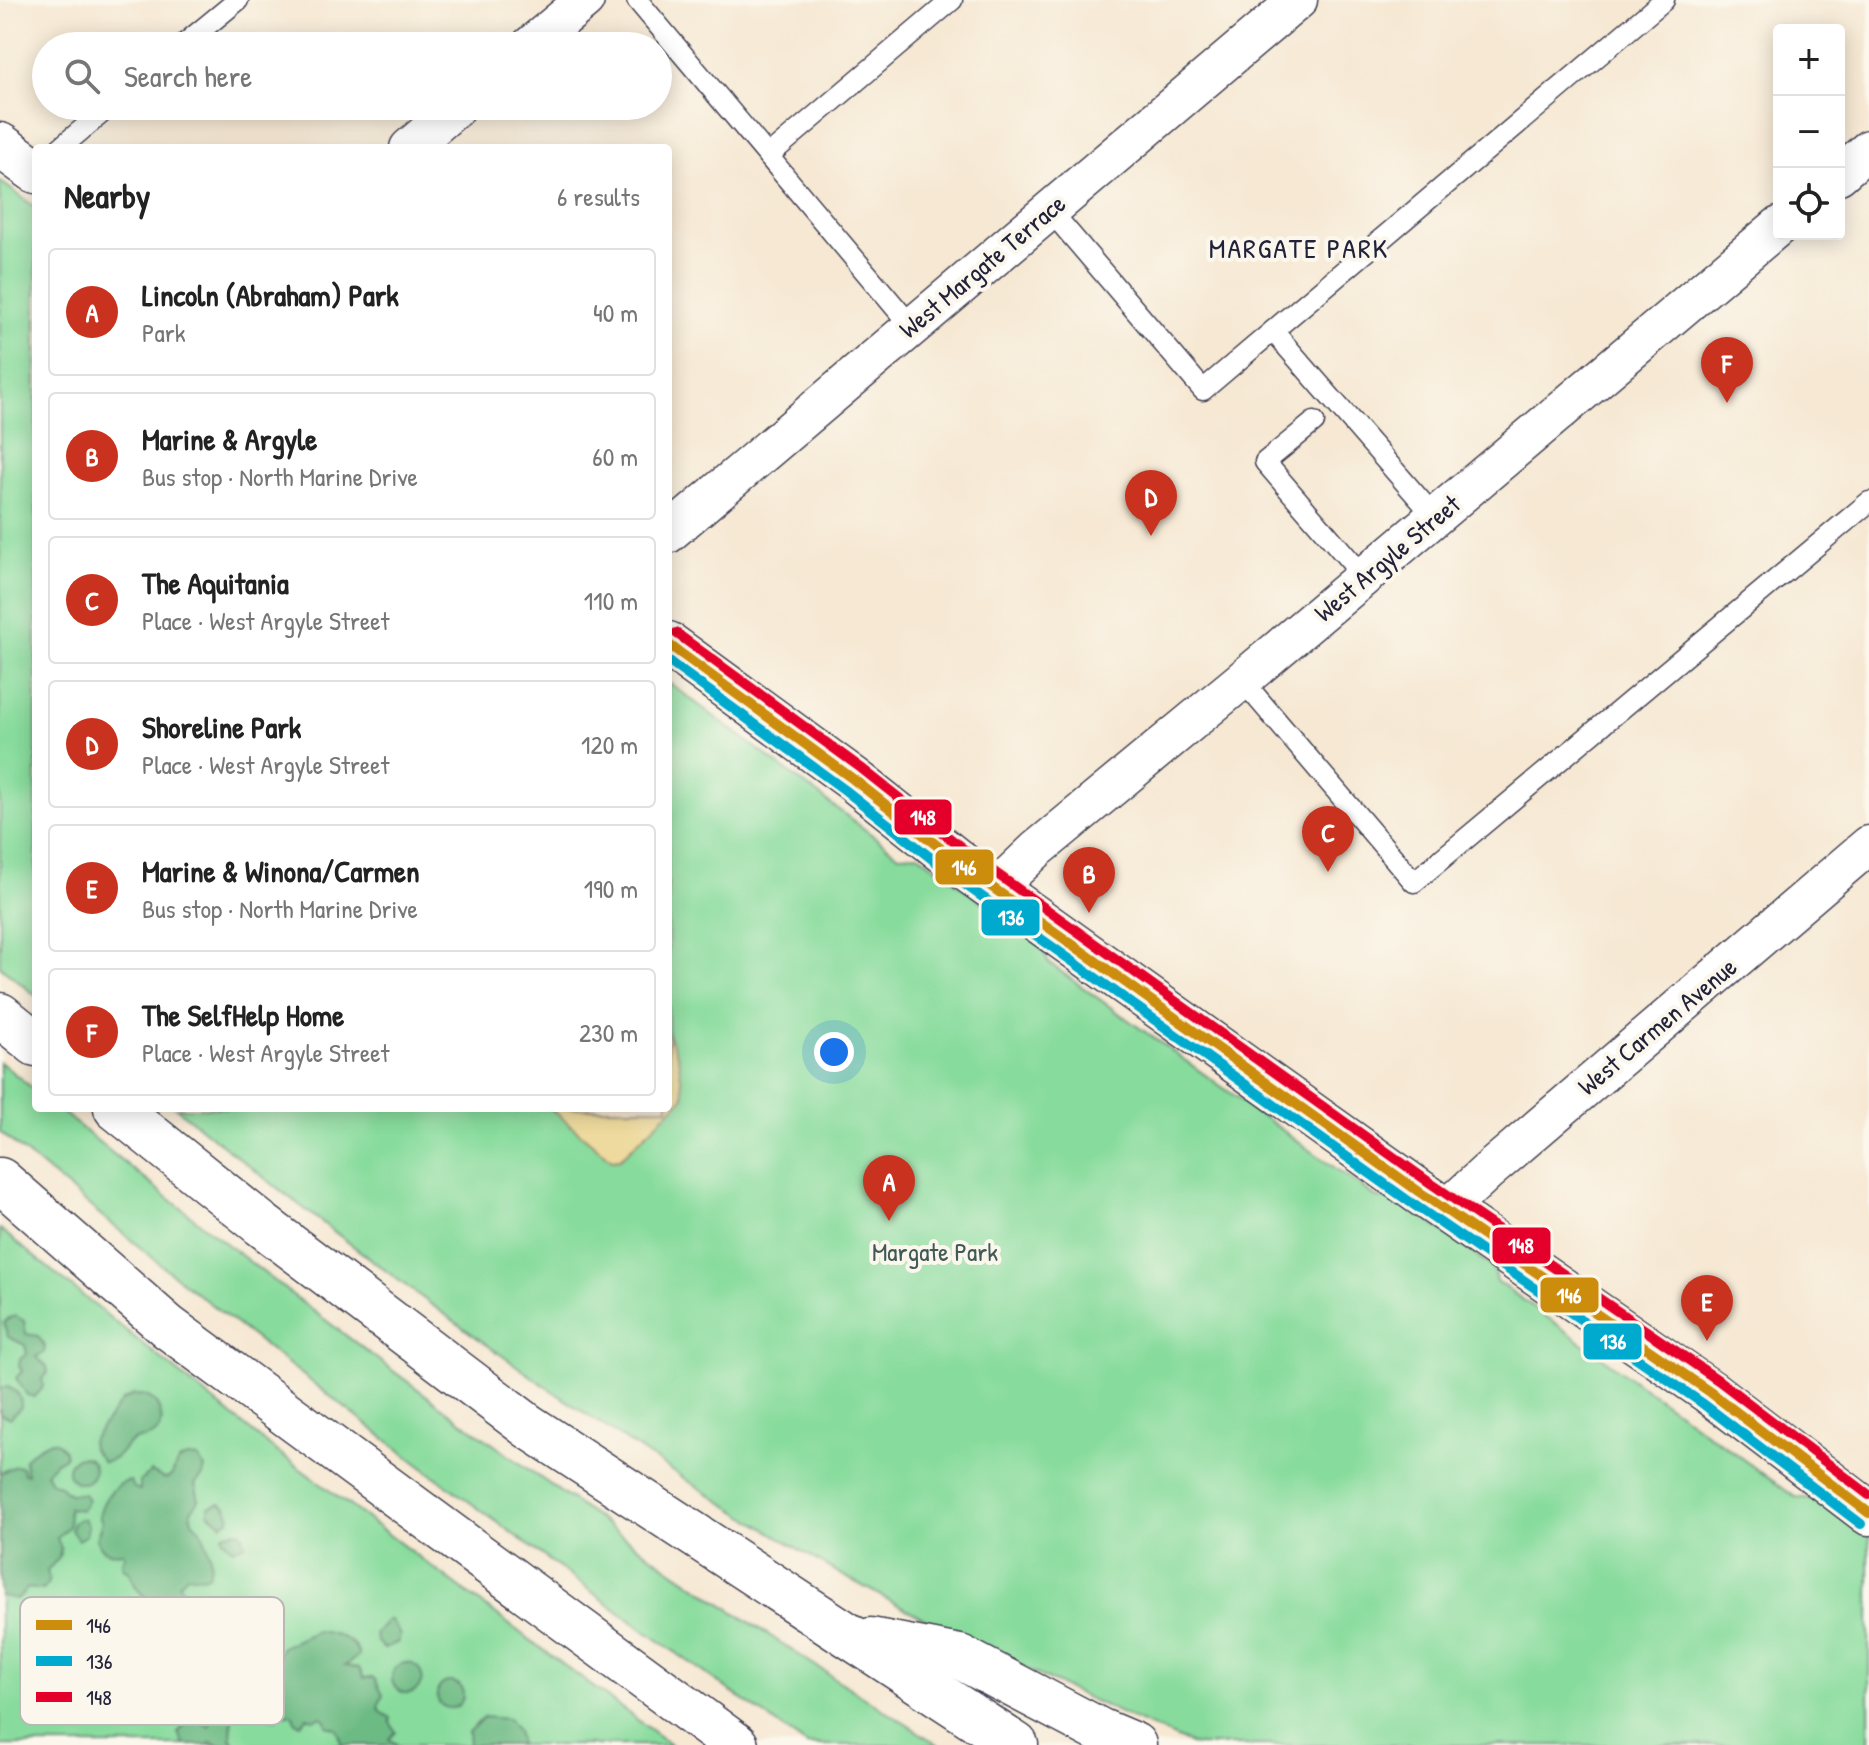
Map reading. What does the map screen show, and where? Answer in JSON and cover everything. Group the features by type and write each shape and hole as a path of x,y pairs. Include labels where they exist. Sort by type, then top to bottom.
{"main road":[{"path":"0,145 32,160"},
{"path":"672,647 853,779 995,889 1446,1210 1710,1392 1869,1513"},
{"path":"0,1015 32,1041"},
{"path":"121,1112 261,1224 528,1426 1016,1745"},
{"path":"0,1180 168,1327 736,1745"},
{"path":"849,1636 960,1657 1101,1731 1134,1745"}],"street":[{"path":"547,32 585,0"},
{"name":"West Margate Terrace","path":"672,531 1298,0"},
{"path":"418,144 443,120"},
{"path":"1845,170 1869,149"},
{"name":"West Argyle Street","path":"995,889 1036,850 1773,231"},
{"name":"West Carmen Avenue","path":"1446,1210 1869,845"}],"lane":[{"path":"199,32 238,0"},
{"path":"637,0 664,32"},
{"path":"768,156 952,0"},
{"path":"1049,209 1203,390 1664,0"},
{"path":"672,42 911,326"},
{"path":"66,144 94,120"},
{"path":"1273,331 1435,517"},
{"path":"1314,422 1265,462 1364,577"},
{"path":"1242,680 1414,882 1869,502"}],"green space":[{"path":"0,181 32,205 32,993 0,966"},
{"name":"Margate Park","path":"672,685 899,855 918,854 1039,944 1049,963 1377,1198 1398,1199 1492,1267 1497,1281 1795,1497 1821,1500 1869,1535 1869,1745 1193,1745 1060,1685 832,1569 598,1422 455,1322 181,1112 672,1112"},
{"path":"0,1062 32,1088 32,1112 62,1112 270,1277 488,1440 711,1596 939,1745 807,1745 418,1464 182,1282 0,1132"},
{"path":"0,1229 263,1441 671,1745 0,1745"},
{"path":"16,1316 24,1321 26,1334 38,1336 45,1347 44,1352 36,1357 47,1367 48,1373 42,1379 42,1389 34,1397 27,1395 16,1378 22,1371 20,1359 27,1354 25,1345 8,1337 4,1323"},
{"path":"8,1387 18,1394 21,1403 10,1418 0,1414 0,1388"},
{"path":"133,1395 146,1396 155,1402 160,1412 160,1428 152,1436 136,1440 113,1459 103,1462 92,1449 91,1441 122,1401"},
{"path":"51,1441 58,1443 65,1451 65,1457 54,1463 46,1473 52,1483 69,1494 84,1494 88,1500 81,1510 68,1508 69,1526 57,1538 61,1548 59,1557 47,1571 48,1581 44,1588 28,1588 17,1599 0,1596 0,1473 15,1466 22,1467 23,1473 27,1474 24,1460"},
{"path":"81,1457 90,1461 94,1470 90,1479 81,1483 72,1479 68,1470 72,1461"},
{"path":"198,1458 205,1468 203,1476 195,1484 199,1500 191,1511 192,1521 201,1531 207,1546 209,1574 203,1577 187,1575 179,1584 186,1592 183,1597 146,1597 136,1587 129,1571 123,1568 123,1552 106,1551 98,1543 96,1539 102,1522 99,1516 106,1499 119,1485 131,1481 134,1488 140,1490 140,1481 151,1472 165,1479 170,1477 177,1463 183,1459"},
{"path":"220,1503 229,1514 229,1520 222,1524 209,1513 209,1507"},
{"path":"84,1519 88,1526 86,1535 78,1540 71,1530 73,1523"},
{"path":"241,1532 246,1544 233,1549 223,1539 223,1534"},
{"path":"387,1620 391,1620 400,1635 398,1642 384,1649 375,1635"},
{"path":"316,1631 342,1637 352,1644 359,1655 345,1666 359,1668 364,1678 374,1678 383,1695 378,1707 391,1718 396,1732 389,1739 398,1745 343,1745 337,1729 327,1726 326,1720 321,1717 307,1717 301,1724 292,1714 284,1714 284,1646"},
{"path":"407,1663 418,1667 422,1678 418,1689 407,1693 396,1689 392,1678 396,1667"},
{"path":"450,1682 459,1686 463,1695 459,1704 450,1708 441,1704 437,1695 441,1686"},
{"path":"484,1717 508,1719 517,1731 520,1745 469,1745 468,1732"},
{"path":"185,1725 232,1725 231,1739 236,1745 211,1742 207,1745 184,1745 178,1733"}],"sand":[{"path":"672,1043 678,1057 684,1097 672,1109"},
{"path":"555,1112 669,1112 620,1159 612,1160"}],"transit line":[{"name":"148","path":"676,633 861,768 976,859 1426,1180 1718,1380 1869,1495"},
{"name":"146","path":"672,647 853,779 968,870 1418,1191 1710,1392 1869,1513"},
{"name":"136","path":"672,664 845,790 960,881 1410,1202 1702,1403 1861,1524"}],"place":[{"name":"The SelfHelp Home","path":"1727,403"},
{"name":"Shoreline Park","path":"1151,536"},
{"name":"The Aquitania","path":"1328,872"},
{"name":"Marine & Argyle","path":"1089,913"},
{"name":"Lincoln (Abraham) Park","path":"889,1221"},
{"name":"Marine & Winona/Carmen","path":"1707,1341"}],"district":[{"name":"MARGATE PARK","path":"1299,248"}]}
